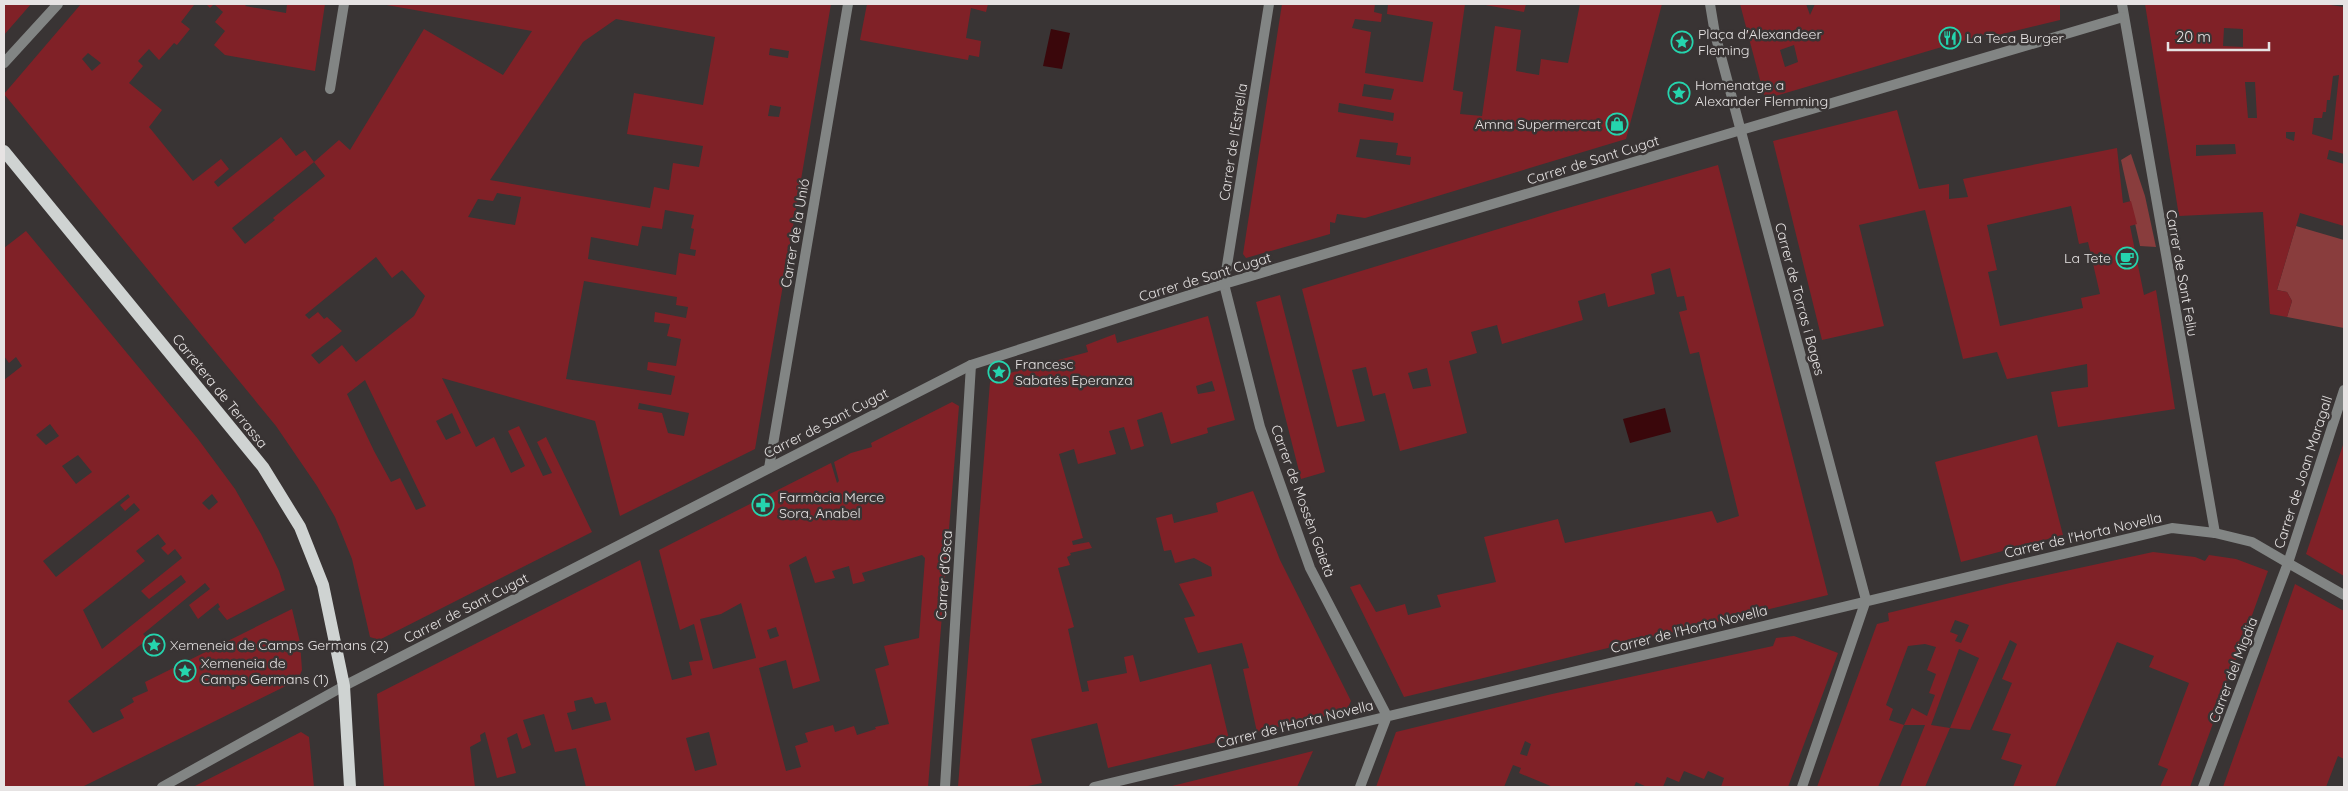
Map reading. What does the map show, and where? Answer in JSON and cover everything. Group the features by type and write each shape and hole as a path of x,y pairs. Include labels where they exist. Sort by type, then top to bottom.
{"main road":[{"name":"Carretera de Terrassa","path":"4,151 264,467 300,527 323,585 344,686 350,787"}],"street":[{"path":"4,63 58,4"},
{"path":"330,89 344,4"},
{"name":"Carrer de la Unió","path":"768,468 848,4"},
{"name":"Carrer de l'Estrella","path":"1224,284 1269,4"},
{"name":"Carrer de Torras i Bages","path":"1710,4 1714,34 1866,600"},
{"name":"Carrer de Sant Feliu","path":"2122,4 2215,533"},
{"name":"Carrer de Sant Cugat","path":"162,787 344,686 971,365 1224,284 2123,17"},
{"name":"Carrer de Mossèn Gaietà","path":"1224,284 1260,427 1310,568 1387,716"},
{"name":"Carrer d'Osca","path":"945,787 971,365"},
{"name":"Carrer de Joan Maragall","path":"2288,563 2344,390"},
{"name":"Carrer de l'Horta Novella","path":"1094,787 2172,528 2215,533 2252,542 2344,595"},
{"name":"Carrer del Migdia","path":"2203,787 2288,563"},
{"path":"1802,787 1866,600"},
{"path":"1360,787 1387,716"}],"shaded area":[{"path":"1051,29 1070,33 1062,69 1043,66"},
{"path":"2131,154 2145,196 2156,247 2140,246 2121,160"},
{"path":"2296,226 2344,240 2344,328 2287,317 2292,301 2287,292 2277,290"},
{"path":"1665,408 1671,432 1630,443 1623,419"}],"building":[{"path":"4,4 31,4 4,35"},
{"path":"81,4 194,5 181,22 190,29 177,45 174,43 159,60 149,49 138,61 143,66 129,83 162,110 149,127 193,181 221,159 229,169 214,182 218,187 281,137 296,156 305,150 314,162 339,140 350,150 424,29 503,75 532,31 381,4 831,4 755,449 620,516 595,421 442,378 476,447 494,437 511,473 525,466 508,431 519,426 543,476 552,473 537,442 546,437 592,532 379,640 370,637 352,559 335,517 317,486 276,426 4,94","holes":["616,19 715,37 703,105 634,93 627,134 703,146 699,167 673,163 669,190 654,187 650,208 490,180 583,42","770,48 789,51 788,58 769,55","88,53 101,63 92,71 82,59","770,105 781,107 779,117 768,116","314,162 325,176 273,218 275,220 245,244 232,228","497,193 521,197 515,225 468,217 478,199 493,201","665,210 694,215 691,228 694,229 690,249 696,250 695,256 679,253 676,275 588,259 591,237 638,246 642,226 662,229","376,257 392,278 402,270 425,296 414,316 356,362 342,345 319,364 311,355 342,331 327,317 324,319 318,312 309,319 305,315","584,281 677,297 676,305 688,307 686,318 655,312 654,322 670,324 667,336 681,339 676,366 648,362 647,370 675,376 671,395 566,379","365,380 426,506 416,510 400,478 391,482 347,394","639,403 689,413 684,436 668,433 662,413 638,409","452,413 461,433 446,440 436,421"]},
{"path":"206,4 214,4 210,8"},
{"path":"214,4 247,4 245,6 286,13 287,4 325,4 315,71 225,55 214,45 225,31 215,22 223,12"},
{"path":"867,4 988,4 986,12 971,8 966,38 981,41 979,57 969,55 968,60 860,40"},
{"path":"1282,4 1375,4 1374,12 1382,14 1381,22 1355,19 1352,28 1371,32 1365,73 1423,82 1433,22 1387,14 1388,4 1465,4 1453,90 1463,92 1460,114 1482,116 1495,26 1521,30 1516,71 1539,75 1541,59 1568,63 1580,4 1662,4 1626,139 1365,218 1337,214 1335,223 1330,222 1330,234 1246,258 1243,254","holes":["1364,84 1394,89 1391,100 1362,96","1339,103 1394,113 1393,121 1338,112","1360,139 1398,143 1396,155 1411,157 1410,165 1356,157"]},
{"path":"1480,4 1526,4 1524,12"},
{"path":"1740,4 1806,4 1810,15 1815,4 2060,4 2060,20 1986,38 1986,34 1765,99","holes":["1794,45 1798,62 1785,67 1780,50"]},
{"path":"2145,4 2324,4 2344,7 2344,154 2329,150 2327,159 2344,164 2344,226 2300,213 2277,290 2287,292 2292,301 2287,317 2270,314 2263,212 2179,216","holes":["2224,28 2243,29 2243,47 2223,46","2339,75 2332,140 2312,134 2314,118 2322,118 2323,112 2326,112 2327,100 2330,100 2333,76","2245,82 2255,82 2257,118 2248,118","2286,132 2295,132 2294,141 2286,138","2235,144 2236,154 2196,156 2196,145"]},
{"path":"1897,110 1919,189 1949,184 1949,199 1968,197 1963,179 2117,148 2123,203 2131,201 2137,224 2130,226 2144,295 2156,290 2175,409 2058,427 2051,392 2088,387 2087,364 2007,379 1997,352 1963,359 1925,210 1859,225 1884,326 1822,340 1773,141","holes":["2071,206 2079,244 2088,242 2100,294 2081,298 2083,308 2000,326 1988,272 1997,270 1987,225"]},
{"path":"1718,165 1828,595 1404,697 1350,587 1360,584 1376,612 1405,604 1408,615 1441,607 1437,595 1496,582 1484,537 1558,519 1565,543 1712,511 1717,523 1739,516 1699,352 1690,354 1679,312 1687,310 1684,296 1677,297 1670,268 1651,274 1655,294 1608,307 1605,293 1578,301 1583,320 1502,344 1497,325 1471,332 1477,353 1449,361 1467,433 1400,451 1385,393 1373,396 1366,367 1352,370 1365,421 1337,427 1302,289 1554,212","holes":["1427,368 1431,386 1413,389 1408,373"]},
{"path":"26,231 198,439 235,489 261,534 279,571 285,590 227,620 218,609 220,607 218,603 198,619 189,605 210,589 205,583 143,634 148,639 68,701 93,733 124,718 120,710 134,702 132,698 148,691 145,682 292,609 300,642 302,670 298,680 82,787 4,787 4,380 22,366 16,357 9,363 4,356 4,248","holes":["50,424 59,436 46,445 36,435","78,455 92,472 76,484 62,466","128,494 130,497 120,505 125,511 134,503 140,510 56,577 43,561","212,494 218,502 209,510 202,503","158,534 166,544 161,548 168,555 175,549 182,558 141,591 149,599 181,575 186,582 102,649 83,610 145,561 136,551"]},
{"path":"1280,295 1325,472 1301,479 1256,302"},
{"path":"1208,316 1235,420 1207,428 1208,433 1171,444 1162,412 1137,420 1144,446 1131,450 1124,427 1109,431 1116,454 1078,464 1074,449 1059,454 1083,538 1072,541 1073,545 1089,542 1092,548 1070,553 1071,555 1067,557 1070,565 1058,568 1074,627 1068,629 1082,692 1089,691 1087,681 1127,673 1124,657 1133,655 1140,682 1211,664 1229,739 1108,768 1097,723 1031,739 1042,783 1023,787 958,787 990,382 1010,373 1088,352 1086,345 1115,334 1117,343","holes":["1212,381 1215,391 1198,394 1196,386"]},
{"path":"952,402 959,406 928,787 586,787 576,748 555,752 544,714 523,720 531,745 522,749 517,733 507,738 516,773 497,778 485,732 480,735 481,741 470,747 475,787 384,787 377,694 640,560 672,680 692,675 689,662 703,660 694,624 680,630 659,550 831,463 837,483 839,481 834,462 851,453 872,447 871,443","holes":["922,555 925,558 919,638 884,646 889,665 875,669 889,724 875,727 876,729 857,735 854,726 835,732 833,725 805,733 808,742 795,746 801,767 786,771 759,668 786,660 793,689 820,681 789,565 806,556 815,583 835,578 832,571 849,566 853,584 865,581 862,573","741,603 756,658 713,669 700,619 721,614","776,627 779,636 770,639 767,630","592,697 595,704 606,702 611,720 572,730 567,713 576,711 574,701","709,732 717,765 695,771 686,738"]},
{"path":"2037,435 2063,535 1961,562 1935,462"},
{"path":"2344,442 2344,576 2306,554"},
{"path":"1253,491 1280,560 1351,701 1346,711 1257,732 1243,669 1249,668 1242,643 1198,653 1184,618 1195,616 1179,584 1212,576 1211,567 1194,558 1175,563 1171,550 1164,551 1156,518 1172,514 1174,523 1218,512 1216,503"},
{"path":"2153,552 2195,557 2205,561 2209,555 2236,559 2268,571 2190,787 2160,787 2168,769 2158,765 2189,683 2149,667 2154,656 2117,642 2055,787 2013,787 2022,765 2001,759 2011,734 1992,730 2012,683 2002,679 2017,644 2010,640 1970,730 1950,728 1925,787 1900,787 1925,725 1904,725 1878,787 1817,787 1877,624 1889,621 1888,613 2010,583","holes":["1955,620 1969,625 1961,643 1955,641 1958,635 1950,632","1925,644 1936,647 1927,670 1936,674 1929,693 1935,695 1927,716 1912,708 1904,725 1889,720 1893,709 1886,705 1908,646","1959,649 1979,658 1950,728 1931,725"]},
{"path":"2295,584 2344,611 2344,759 2338,756 2326,787 2223,787"},
{"path":"1794,636 1838,653 1788,787 1721,787 1724,778 1708,771 1704,779 1684,771 1679,782 1667,777 1663,787 1647,787 1636,782 1634,787 1553,787 1519,773 1521,768 1513,765 1504,787 1376,787 1396,732 1552,694 1773,646 1776,638","holes":["1525,741 1531,744 1527,756 1520,754"]},
{"path":"301,732 309,737 314,787 193,787"},
{"path":"1313,751 1297,787 1168,787"}],"place":[{"name":"La Teca Burger","path":"1950,38"},
{"name":"Plaça d'Alexandeer Fleming","path":"1682,42"},
{"name":"Homenatge a Alexander Flemming","path":"1679,93"},
{"name":"Amna Supermercat","path":"1617,124"},
{"name":"La Tete","path":"2127,258"},
{"name":"Francesc Sabatés Eperanza","path":"999,372"},
{"name":"Farmàcia Merce Sora, Anabel","path":"763,505"},
{"name":"Xemeneia de Camps Germans (2)","path":"154,645"},
{"name":"Xemeneia de Camps Germans (1)","path":"185,671"}]}
